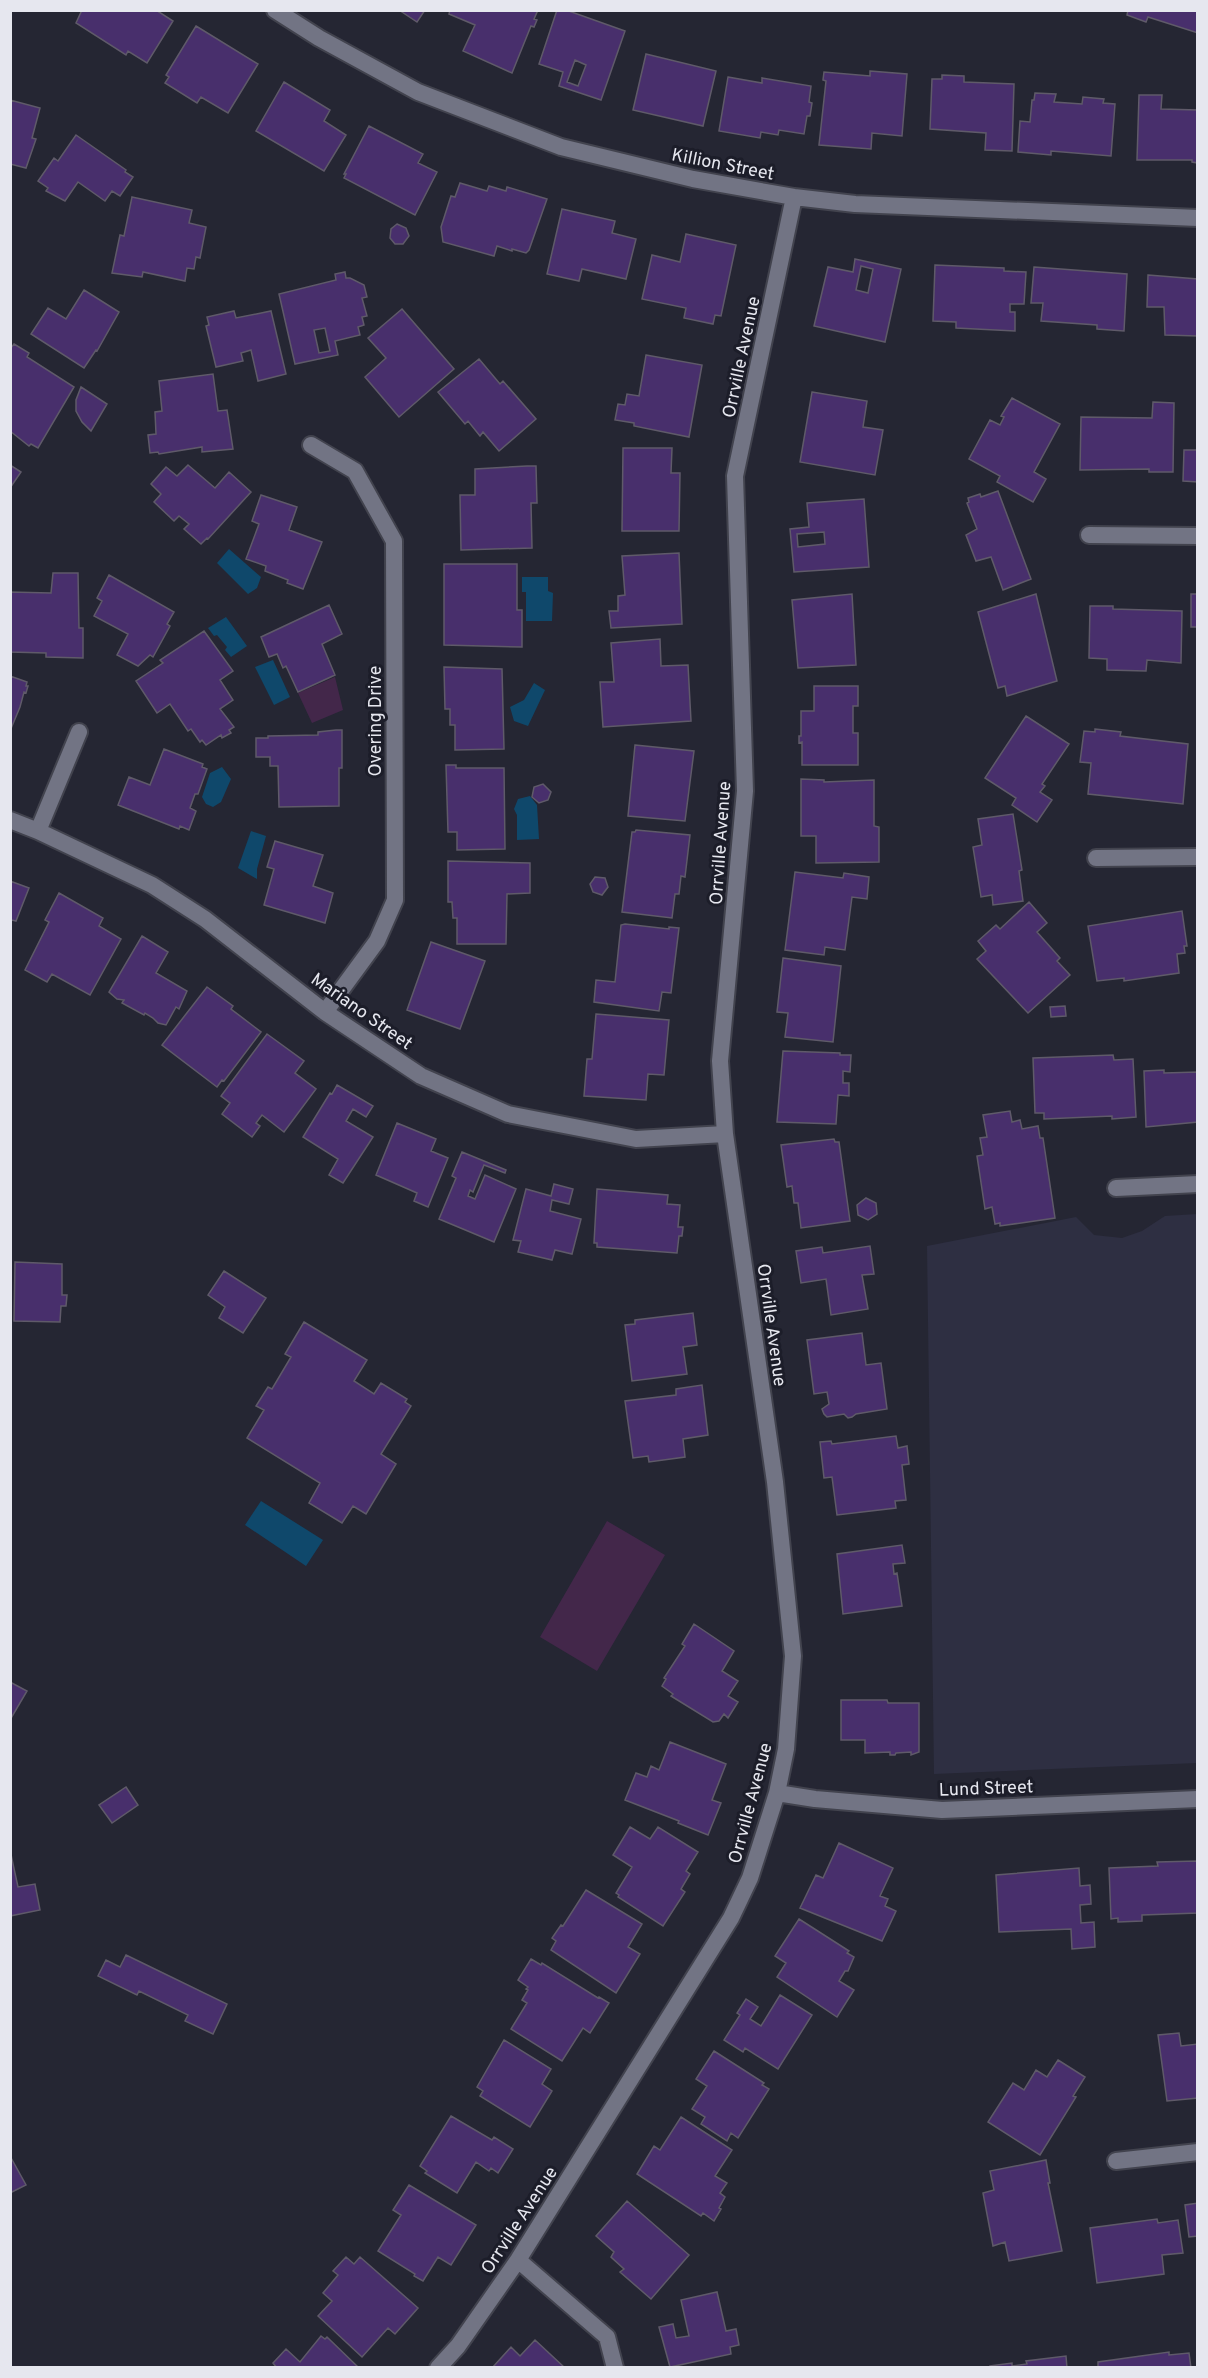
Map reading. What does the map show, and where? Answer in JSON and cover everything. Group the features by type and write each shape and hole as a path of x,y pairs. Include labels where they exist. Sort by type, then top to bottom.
{"street":[{"name":"Killion Street","path":"275,10 319,38 418,92 561,147 693,179 794,197 855,204 1197,218"},
{"name":"Orrville Avenue","path":"438,2367 458,2346 518,2260 731,1918 750,1878 777,1793 786,1749 793,1656 775,1482 725,1134 720,1061 745,791 735,476 794,197"},
{"name":"Overing Drive","path":"311,445 355,471 394,541 395,900 376,941 325,1012"},
{"path":"1089,534 1197,536"},
{"path":"38,831 79,732"},
{"name":"Mariano Street","path":"10,820 38,831 161,891 205,919 325,1012 421,1076 508,1114 636,1138 725,1134"},
{"path":"1096,858 1197,857"},
{"path":"1116,1188 1197,1184"},
{"name":"Lund Street","path":"777,1793 815,1799 942,1810 1197,1799"},
{"path":"1116,2161 1197,2152"},
{"path":"518,2260 607,2337 615,2367"}],"shaded area":[{"path":"335,677 343,710 312,723 298,693"},
{"path":"1197,1214 1197,1763 934,1774 927,1246 1076,1217 1094,1235 1122,1238 1142,1231 1165,1216"},
{"path":"607,1521 665,1555 597,1671 540,1637"}],"water":[{"path":"229,549 261,577 257,588 248,594 217,563"},
{"path":"522,577 548,577 548,591 553,593 552,621 526,621 526,592 522,592"},
{"path":"226,617 247,646 231,657 225,650 227,647 208,628"},
{"path":"273,660 290,697 274,705 255,667"},
{"path":"534,683 545,690 528,726 514,721 510,707 524,700"},
{"path":"222,767 231,779 221,802 213,807 206,804 202,797 210,773"},
{"path":"530,796 537,805 539,839 517,840 517,815 514,809 518,799"},
{"path":"251,831 266,836 257,869 257,879 238,868"},
{"path":"261,1501 323,1540 306,1566 245,1525"}],"building":[{"path":"82,10 156,10 173,21 147,63 128,51 126,55 76,23"},
{"path":"399,10 425,10 417,22"},
{"path":"450,10 538,10 534,19 537,20 534,27 531,26 512,73 463,51 475,25 449,14"},
{"path":"557,10 566,10 625,31 601,100 559,86 563,72 539,64","holes":["575,60 586,65 578,86 567,82"]},
{"path":"1128,10 1198,10 1198,33 1148,17 1146,22 1127,15"},
{"path":"196,26 258,64 228,113 201,97 197,103 165,83 169,77 166,75"},
{"path":"646,54 716,71 703,126 633,110"},
{"path":"870,71 907,74 902,136 872,133 871,149 819,145 826,81 823,80 824,72 870,76"},
{"path":"942,75 964,76 964,82 1014,84 1012,151 985,150 986,133 930,129 932,79 942,79"},
{"path":"728,77 762,83 762,78 811,86 809,102 812,103 804,134 779,130 778,135 761,132 760,138 719,131"},
{"path":"284,82 330,110 324,121 346,135 324,171 256,131"},
{"path":"1035,93 1056,94 1054,102 1082,104 1083,97 1104,99 1103,103 1115,104 1111,156 1051,151 1051,155 1018,152 1020,121 1030,122"},
{"path":"1139,95 1162,95 1161,109 1198,110 1198,163 1192,160 1137,160"},
{"path":"10,100 40,108 32,138 36,139 26,168 10,164"},
{"path":"369,126 423,154 418,163 437,172 415,215 344,178"},
{"path":"76,135 133,177 120,196 112,191 105,201 78,182 65,201 46,191 48,188 38,181 54,158 58,161"},
{"path":"460,183 487,191 489,186 506,191 507,187 547,199 526,253 497,246 494,256 443,242 441,227 451,196 455,197"},
{"path":"132,197 192,210 189,223 206,227 200,258 196,257 194,269 187,268 185,281 143,272 142,277 112,273 120,235 124,236"},
{"path":"562,209 615,221 612,233 636,239 626,279 582,269 579,281 547,274"},
{"path":"397,224 406,228 409,236 403,244 395,244 390,238 391,229"},
{"path":"686,234 736,245 721,316 715,315 713,324 684,318 686,308 642,299 652,255 680,262"},
{"path":"855,259 901,269 885,342 814,326 828,267 853,272","holes":["861,266 873,269 868,293 856,290"]},
{"path":"935,265 1004,268 1004,271 1026,272 1024,304 1010,304 1010,312 1015,312 1015,331 956,328 956,322 933,321"},
{"path":"1034,267 1127,274 1124,331 1097,329 1097,325 1041,321 1043,303 1031,303"},
{"path":"345,272 346,278 364,285 367,297 362,298 367,316 362,317 364,325 358,327 360,335 335,341 338,355 295,364 279,294 336,280 335,274","holes":["325,328 330,351 319,353 314,330"]},
{"path":"1148,275 1198,279 1198,336 1165,335 1164,307 1147,307"},
{"path":"84,290 119,312 97,351 84,368 31,334 48,308 66,319"},
{"path":"402,309 454,369 399,417 365,377 386,358 368,338"},
{"path":"234,311 236,318 271,311 286,374 258,381 251,350 241,353 243,361 216,367 206,326 209,325 207,317"},
{"path":"14,344 29,353 27,357 74,387 38,448 31,444 29,446 10,431 10,349"},
{"path":"646,355 702,365 689,437 615,420 618,404 625,405 627,394 639,396"},
{"path":"479,359 500,384 503,381 536,419 499,451 483,432 480,436 468,421 465,424 438,392"},
{"path":"213,374 218,411 227,410 233,449 202,452 202,447 159,454 158,452 150,453 148,435 156,434 155,412 162,411 159,381"},
{"path":"81,387 107,404 91,431 76,411 76,400"},
{"path":"812,392 867,401 863,427 883,430 875,475 800,462"},
{"path":"1012,398 1060,424 1034,472 1046,479 1033,502 997,482 1000,476 969,459 990,420 1000,425 1004,417 1001,416"},
{"path":"1153,402 1174,403 1173,472 1149,472 1149,469 1080,470 1081,417 1152,418"},
{"path":"623,448 672,448 671,473 680,473 679,531 622,531"},
{"path":"1184,450 1198,450 1198,482 1183,481"},
{"path":"10,465 21,472 10,488"},
{"path":"188,465 215,488 229,472 251,492 201,544 184,529 189,524 179,516 174,521 154,502 161,494 151,484 166,467 177,476"},
{"path":"536,466 537,503 531,503 532,548 461,550 460,495 475,495 475,469"},
{"path":"998,491 1031,579 1003,590 991,557 976,561 966,535 977,529 967,503 968,498 980,494 981,497"},
{"path":"261,495 297,507 289,530 322,542 303,589 265,571 266,566 246,559 259,524 252,521"},
{"path":"864,499 869,567 794,572 790,529 809,527 807,503","holes":["824,532 825,544 798,547 797,534"]},
{"path":"679,553 682,624 611,628 609,611 618,611 618,596 625,595 622,556"},
{"path":"444,564 517,564 517,610 522,610 522,647 444,645"},
{"path":"53,573 78,573 79,628 83,628 83,658 46,657 46,653 10,652 10,592 51,593"},
{"path":"109,575 174,612 167,624 170,626 153,657 150,655 138,666 117,655 128,634 94,616 102,601 97,598"},
{"path":"852,594 856,665 798,668 792,600"},
{"path":"1036,594 1057,681 1007,696 1005,686 998,688 978,612"},
{"path":"1191,594 1198,594 1198,627 1191,627"},
{"path":"329,605 342,634 322,644 335,675 298,692 286,666 283,668 277,654 269,657 261,637"},
{"path":"1090,606 1182,611 1181,663 1147,660 1146,671 1107,670 1107,659 1089,658"},
{"path":"204,631 233,671 220,680 233,700 220,709 234,727 229,730 231,733 222,738 221,735 206,745 202,740 200,742 191,729 188,731 170,704 157,713 136,681 163,663 160,660"},
{"path":"660,639 661,666 688,665 691,721 603,727 600,682 614,682 611,643"},
{"path":"444,667 502,669 504,749 455,750 455,725 450,725 450,709 445,709"},
{"path":"10,676 27,682 26,686 28,686 10,731"},
{"path":"814,686 858,686 858,706 853,706 853,733 858,733 858,765 802,765 802,742 799,743 801,711 814,711"},
{"path":"1026,716 1069,744 1042,784 1045,786 1040,792 1052,800 1037,822 1012,805 1016,798 985,778"},
{"path":"1095,729 1121,732 1120,736 1188,744 1183,804 1088,794 1091,763 1080,762 1084,731 1095,732"},
{"path":"342,730 339,806 279,807 278,766 270,766 270,757 256,757 256,738 318,735 318,732"},
{"path":"635,745 694,751 685,821 628,816"},
{"path":"164,749 203,764 202,767 207,769 190,808 196,811 189,830 180,826 179,829 118,805 129,777 150,785"},
{"path":"446,765 456,765 456,768 504,768 505,849 457,850 457,832 448,832"},
{"path":"801,779 824,780 824,782 874,780 874,826 879,827 879,862 816,863 816,836 801,836"},
{"path":"543,784 551,792 548,800 539,803 532,797 534,787"},
{"path":"1013,814 1022,870 1019,871 1023,901 993,905 992,895 981,897 973,847 982,845 978,819"},
{"path":"636,830 690,835 685,877 681,876 679,894 675,894 672,918 622,912 632,832"},
{"path":"275,841 323,855 313,886 333,893 325,923 264,905 274,869 267,867"},
{"path":"448,861 530,863 530,893 507,894 506,944 457,944 457,918 453,918 452,902 448,902"},
{"path":"795,872 843,878 844,873 869,877 867,899 852,897 845,950 825,947 824,955 785,950"},
{"path":"595,877 605,878 608,887 602,895 593,892 590,884"},
{"path":"10,881 29,888 16,921 12,920 10,923"},
{"path":"59,893 103,918 99,926 121,939 90,995 52,974 47,982 25,970 49,922 45,920"},
{"path":"1029,902 1047,923 1037,932 1060,958 1057,961 1070,975 1028,1013 977,959 986,951 978,941 996,925 1000,929"},
{"path":"1182,911 1187,946 1184,946 1185,953 1177,954 1179,973 1124,981 1124,978 1097,981 1088,926"},
{"path":"621,925 679,928 671,993 662,992 659,1011 594,1002 596,980 615,982"},
{"path":"142,936 168,952 156,973 187,991 179,1009 176,1007 166,1025 122,1003 124,1000 117,999 109,992"},
{"path":"431,942 485,961 460,1029 407,1010"},
{"path":"783,958 841,966 833,1042 785,1037 788,1013 777,1012"},
{"path":"207,987 233,1006 231,1009 261,1032 217,1087 162,1045"},
{"path":"1065,1006 1066,1016 1051,1017 1050,1007"},
{"path":"596,1014 669,1020 664,1075 648,1074 646,1100 584,1096 587,1059 592,1059"},
{"path":"267,1034 304,1061 295,1073 316,1089 284,1132 262,1115 256,1123 260,1126 252,1137 222,1114 230,1103 221,1096"},
{"path":"783,1051 851,1055 850,1072 843,1071 843,1083 849,1083 849,1096 838,1095 836,1124 777,1122"},
{"path":"1113,1055 1114,1060 1133,1059 1136,1117 1044,1119 1044,1113 1035,1113 1033,1058"},
{"path":"1164,1070 1164,1073 1198,1072 1198,1122 1146,1127 1144,1071"},
{"path":"337,1085 373,1106 366,1117 353,1109 346,1121 373,1137 343,1183 329,1175 338,1159 303,1137"},
{"path":"1010,1111 1012,1122 1020,1120 1022,1129 1038,1126 1040,1138 1043,1138 1055,1218 1000,1226 1000,1223 995,1224 992,1207 985,1209 977,1156 983,1155 980,1138 987,1137 983,1115"},
{"path":"397,1123 436,1139 431,1151 448,1158 428,1207 414,1201 417,1193 376,1175"},
{"path":"834,1139 835,1142 839,1142 850,1221 801,1228 798,1203 794,1203 792,1186 787,1187 781,1145"},
{"path":"462,1152 506,1170 505,1173 484,1165 473,1192 470,1190 468,1196 475,1199 485,1175 516,1189 494,1242 439,1219 456,1178 452,1176"},
{"path":"554,1184 573,1189 569,1204 552,1200 550,1211 581,1219 572,1254 555,1250 552,1260 518,1252 521,1241 513,1240 526,1189 551,1196"},
{"path":"597,1189 668,1195 667,1204 680,1205 678,1227 683,1227 682,1236 679,1236 677,1253 597,1247 597,1243 594,1243"},
{"path":"866,1198 876,1203 877,1214 868,1220 858,1215 857,1205"},
{"path":"870,1246 874,1274 862,1275 868,1309 831,1315 826,1279 801,1283 796,1251 822,1247 823,1253"},
{"path":"15,1262 62,1264 62,1295 67,1295 66,1306 61,1306 60,1322 14,1321"},
{"path":"224,1271 266,1298 243,1333 219,1318 225,1307 208,1295"},
{"path":"693,1313 697,1345 683,1347 687,1374 632,1381 625,1325 635,1324 635,1320"},
{"path":"304,1322 367,1360 354,1381 374,1394 381,1383 407,1399 405,1402 411,1406 381,1454 396,1464 366,1514 353,1506 342,1523 309,1503 320,1483 247,1438 264,1410 256,1406 268,1387 272,1389 291,1357 285,1354"},
{"path":"862,1333 866,1365 881,1363 887,1409 856,1414 848,1418 844,1414 827,1417 822,1409 829,1404 827,1392 814,1394 807,1340"},
{"path":"702,1385 708,1435 683,1439 685,1457 649,1462 648,1456 633,1458 625,1401 676,1395 676,1389"},
{"path":"896,1436 898,1448 907,1446 909,1464 902,1465 906,1500 895,1501 896,1508 837,1515 832,1477 824,1478 820,1442 831,1441 832,1444"},
{"path":"902,1545 905,1563 893,1564 894,1574 897,1573 902,1606 843,1614 837,1554"},
{"path":"694,1624 734,1651 722,1671 738,1681 728,1696 738,1702 728,1718 724,1714 719,1721 713,1722 671,1696 673,1694 662,1686 666,1679 664,1678 685,1646 682,1644"},
{"path":"10,1682 27,1691 10,1720"},
{"path":"841,1700 919,1703 919,1752 911,1755 911,1752 895,1755 890,1755 890,1752 865,1753 865,1740 841,1740"},
{"path":"670,1742 726,1764 712,1800 721,1803 708,1835 625,1800 636,1773 647,1777 651,1766 659,1770"},
{"path":"126,1787 138,1805 112,1823 99,1805"},
{"path":"630,1827 650,1839 658,1827 698,1852 686,1871 690,1874 681,1889 685,1892 663,1926 618,1897 616,1893 632,1867 613,1855"},
{"path":"839,1843 893,1868 880,1896 888,1899 885,1906 896,1911 882,1941 800,1908 816,1875 823,1878"},
{"path":"10,1850 18,1887 35,1884 40,1910 10,1916"},
{"path":"1198,1861 1198,1913 1142,1915 1142,1921 1118,1922 1118,1918 1111,1919 1109,1868 1158,1866 1157,1862"},
{"path":"1079,1868 1080,1886 1090,1885 1091,1904 1080,1905 1081,1923 1094,1922 1095,1947 1072,1949 1071,1929 999,1932 996,1875"},
{"path":"586,1890 642,1924 628,1947 640,1954 616,1993 551,1950 556,1941 552,1938 561,1925 563,1926"},
{"path":"799,1919 849,1951 847,1953 854,1957 848,1971 845,1971 839,1981 854,1990 837,2017 777,1977 786,1963 775,1956"},
{"path":"126,1955 227,2004 213,2034 185,2021 188,2015 139,1991 137,1995 98,1976 106,1960 120,1967"},
{"path":"531,1959 541,1965 542,1963 609,2003 590,2033 583,2028 562,2061 511,2029 527,2003 522,2000 528,1987 518,1980"},
{"path":"780,1995 812,2015 778,2069 745,2048 743,2052 724,2040 740,2015 737,2013 746,1999 758,2007 750,2019 761,2026"},
{"path":"1179,2033 1181,2046 1198,2044 1198,2098 1167,2101 1158,2035"},
{"path":"504,2040 551,2069 542,2084 552,2091 530,2127 480,2096 483,2091 477,2087"},
{"path":"714,2051 764,2083 762,2085 769,2089 738,2138 731,2133 727,2141 701,2124 705,2117 692,2109 707,2086 696,2079"},
{"path":"1058,2060 1085,2077 1073,2096 1076,2097 1040,2155 988,2122 1013,2083 1024,2090 1036,2070 1047,2077"},
{"path":"451,2116 492,2140 494,2137 513,2149 498,2173 491,2168 489,2171 476,2162 457,2193 425,2173 427,2171 420,2166"},
{"path":"681,2117 732,2150 715,2176 727,2183 720,2193 725,2197 714,2221 703,2213 701,2216 637,2174 654,2146 660,2150"},
{"path":"10,2156 26,2185 10,2193"},
{"path":"1046,2160 1050,2183 1048,2183 1062,2251 1009,2261 1005,2242 993,2246 983,2193 994,2190 990,2171"},
{"path":"409,2185 476,2225 451,2265 438,2257 423,2281 378,2251 401,2215 393,2210"},
{"path":"627,2201 689,2255 651,2299 620,2272 624,2269 611,2257 614,2252 596,2236"},
{"path":"1198,2203 1198,2236 1189,2237 1185,2205"},
{"path":"1157,2219 1158,2223 1178,2220 1183,2253 1162,2255 1164,2274 1097,2283 1090,2228"},
{"path":"346,2257 354,2264 360,2257 418,2308 395,2334 388,2328 362,2357 318,2316 332,2301 323,2293 338,2275 333,2271"},
{"path":"717,2292 726,2331 736,2329 739,2345 730,2347 731,2354 670,2367 659,2327 673,2324 676,2338 689,2336 681,2300"},
{"path":"321,2336 325,2339 327,2337 359,2368 277,2368 273,2363 286,2349 300,2362"},
{"path":"535,2340 565,2368 492,2368 511,2347 520,2356"},
{"path":"1169,2352 1169,2355 1189,2353 1191,2368 1098,2368 1098,2362"},
{"path":"1066,2356 1067,2368 990,2368 990,2366 1012,2363 1012,2366 1027,2364 1026,2361"}]}
